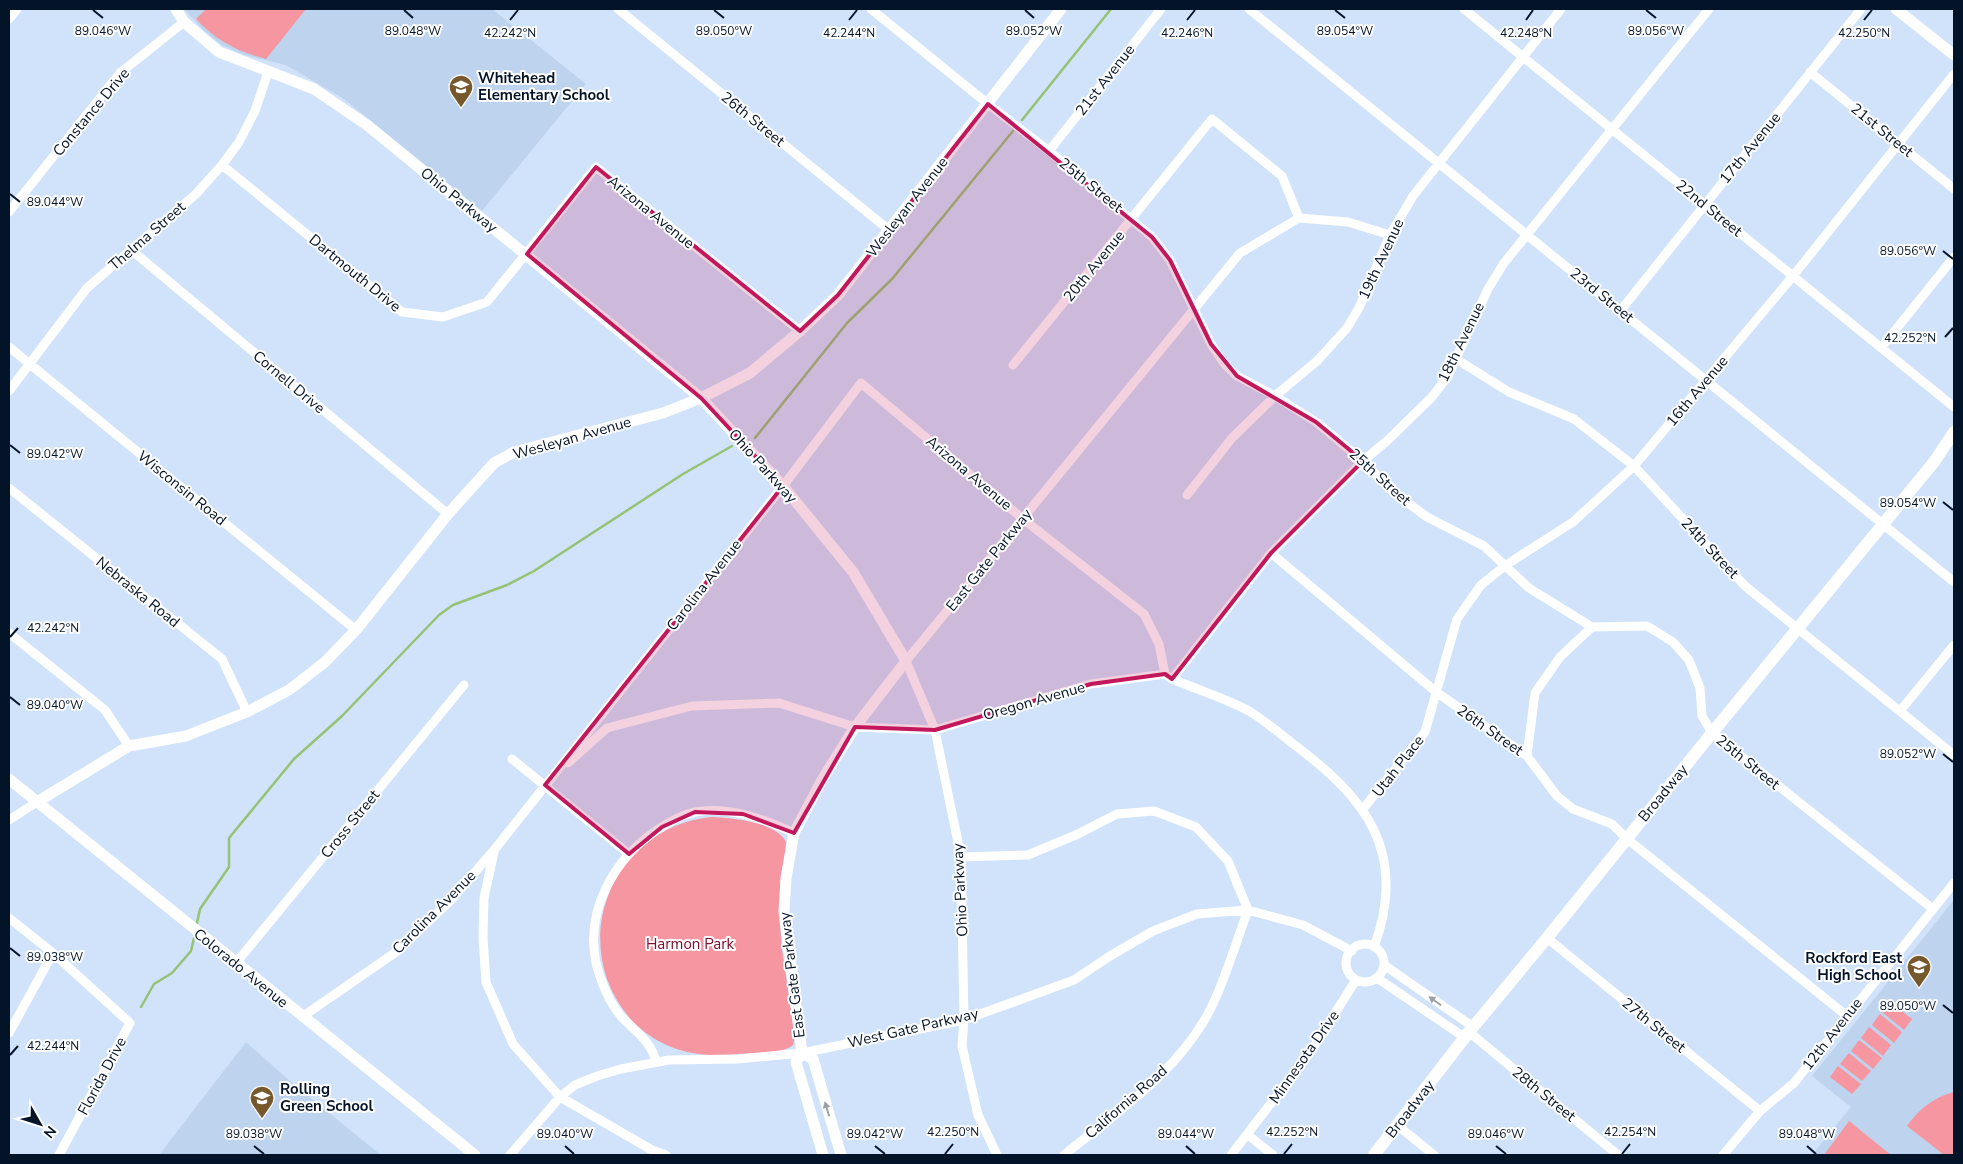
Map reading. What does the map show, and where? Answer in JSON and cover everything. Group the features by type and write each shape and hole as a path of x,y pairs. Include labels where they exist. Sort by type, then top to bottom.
{"main road":[{"name":"Broadway","path":"1374,1155 1469,1032 1548,938 1626,838 1797,630 1882,523 1934,462 1954,432"}],"street":[{"path":"9,19 17,9"},
{"name":"Ohio Parkway","path":"176,9 184,22 218,52 314,89 367,125 701,398 783,486 853,572 906,661 935,730 961,857 964,1020 962,1046 978,1115 997,1155"},
{"name":"26th Street","path":"618,9 889,230"},
{"name":"25th Street","path":"871,9 1049,151 1152,237 1170,260 1211,344 1223,362 1237,376 1275,396 1316,422 1362,461 1393,492 1427,517 1484,546 1530,588 1592,627 1647,626 1673,642 1689,660 1700,688 1702,716 1712,733 1933,909"},
{"name":"Wesleyan Avenue","path":"9,820 129,746 186,736 247,712 289,690 325,662 356,630 448,514 494,463 514,452 663,413 701,398 750,373 800,331 838,295 1062,9"},
{"name":"21st Avenue","path":"1049,151 1161,9"},
{"name":"23rd Street","path":"1249,9 1527,233 1954,582"},
{"name":"22nd Street","path":"1464,9 1954,407"},
{"name":"19th Avenue","path":"1187,495 1232,438 1275,396 1317,362 1347,328 1359,308 1390,235 1413,196 1560,9"},
{"name":"18th Avenue","path":"1169,676 1271,553 1362,461 1388,440 1432,397 1448,376 1488,289 1504,263 1611,128 1709,9"},
{"name":"17th Avenue","path":"1621,310 1861,9"},
{"path":"1896,9 1954,56"},
{"name":"Constance Drive","path":"9,212 120,73 184,22"},
{"name":"Thelma Street","path":"9,390 87,288 196,194 222,165 239,142 255,111 268,72"},
{"name":"21st Street","path":"1810,72 1954,189"},
{"name":"16th Avenue","path":"1435,690 1456,619 1480,585 1506,565 1573,522 1634,466 1793,276 1954,74"},
{"name":"20th Avenue","path":"1013,365 1212,119 1282,176 1299,218"},
{"name":"Dartmouth Drive","path":"222,165 402,312 443,318 487,302 596,168"},
{"name":"Arizona Avenue","path":"596,168 800,331"},
{"path":"1299,218 1348,222 1390,235"},
{"name":"East Gate Parkway","path":"823,1155 796,1062 802,1052 784,911 786,878 794,833 822,780 855,727 906,661 1193,310 1240,253 1299,218"},
{"name":"Cornell Drive","path":"130,249 448,514"},
{"path":"1882,348 1954,257"},
{"name":"Wisconsin Road","path":"9,347 356,630"},
{"name":"24th Street","path":"1456,359 1509,392 1574,419 1634,466 1716,557 1745,586 1797,630 1954,755"},
{"name":"Arizona Avenue","path":"862,383 1024,518 1144,614 1158,644 1169,676"},
{"name":"Carolina Avenue","path":"302,1017 396,952 449,902 495,849 783,486 862,383"},
{"name":"Nebraska Road","path":"9,488 222,659 247,712"},
{"name":"26th Street","path":"1271,553 1435,690 1527,756 1557,796 1573,809 1612,824 1626,838 1847,1016"},
{"path":"1527,756 1534,693 1560,657 1592,627"},
{"path":"9,633 104,710 129,746"},
{"path":"1900,711 1954,645"},
{"path":"1169,676 1249,711 1318,762 1363,809 1378,834 1388,879 1383,924 1374,947"},
{"name":"Oregon Avenue","path":"545,785 607,728 692,706 779,703 855,727 935,730 1091,684 1169,676"},
{"name":"Cross Street","path":"236,963 464,685"},
{"name":"Utah Place","path":"1363,809 1425,732 1435,690"},
{"path":"512,759 629,854"},
{"name":"Colorado Avenue","path":"9,779 475,1155"},
{"path":"961,857 1028,854 1078,834 1116,814 1154,811 1196,827 1203,834 1228,861 1248,910"},
{"path":"656,1062 654,1051 650,1045 626,1021 613,1004 602,983 595,958 594,935 601,898 609,880 629,854 645,839 662,827 695,812 743,814 769,822 794,833"},
{"path":"495,849 484,898 483,938 486,982 513,1044 560,1097 652,1150 666,1155"},
{"name":"12th Avenue","path":"1723,1155 1760,1111 1794,1082 1954,883"},
{"name":"West Gate Parkway","path":"510,1155 560,1097 575,1085 597,1076 656,1062 738,1059 802,1052 964,1020 1074,980 1153,931 1197,914 1248,910 1303,925 1352,950"},
{"name":"California Road","path":"1064,1155 1152,1083 1184,1048 1210,1010 1248,910"},
{"path":"9,918 53,953 9,1033"},
{"name":"27th Street","path":"1548,938 1760,1111"},
{"path":"1362,945 1374,947 1382,955 1384,965 1382,971 1377,978 1368,982 1356,980 1348,972 1347,966 1347,960 1352,950 1362,945"},
{"name":"Florida Drive","path":"53,953 130,1023 59,1155"},
{"path":"1377,978 1461,1035 1469,1032 1468,1024 1384,965"},
{"name":"Minnesota Drive","path":"1231,1155 1309,1054 1356,980"},
{"name":"28th Street","path":"1469,1032 1618,1155"},
{"name":"East Gate Parkway","path":"802,1052 812,1059 841,1155"},
{"path":"1397,1125 1434,1155"},
{"path":"1248,1135 1273,1155"}],"highlighted area":[{"path":"988,104 1152,237 1170,260 1211,344 1237,376 1316,422 1363,461 1271,553 1172,679 1165,674 1091,684 935,730 855,727 794,833 743,814 695,812 662,827 629,854 545,785 783,486 701,398 527,254 596,167 800,331 838,295"}],"shaded area":[{"name":"Whitehead Elementary School","path":"184,9 492,9 586,84 482,211 344,99 286,65 245,55 222,45 204,31"},
{"name":"Rockford East High School","path":"1954,900 1954,1155 1812,1155 1851,1107 1812,1076"},
{"name":"Rolling Green School","path":"246,1042 291,1082 381,1155 159,1155"}],"green space":[{"path":"206,9 306,9 266,59 237,49 211,33 196,19"},
{"name":"Harmon Park","path":"712,817 753,822 773,830 781,835 786,842 779,913 782,950 795,1036 793,1045 789,1048 767,1052 715,1055 698,1054 666,1045 634,1023 610,986 601,954 601,922 610,891 626,864 649,841 678,825"},
{"path":"1890,1002 1912,1019 1904,1030 1882,1012"},
{"path":"1880,1014 1902,1032 1894,1043 1872,1025"},
{"path":"1869,1027 1891,1045 1883,1056 1861,1038"},
{"path":"1859,1040 1882,1058 1873,1069 1851,1051"},
{"path":"1849,1053 1871,1071 1862,1081 1840,1064"},
{"path":"1838,1066 1861,1084 1852,1094 1830,1077"},
{"path":"1954,1092 1954,1155 1944,1155 1907,1126 1928,1105 1940,1097"},
{"path":"1849,1121 1891,1155 1824,1155"}],"waterway":[{"path":"1022,120 1111,9"},
{"path":"755,438 847,323 892,279 1013,131"},
{"path":"197,923 200,909 229,867 229,838 294,759 342,716 439,615 453,605 507,585 534,571 683,474 732,446"},
{"path":"141,1007 154,984 172,973 191,951 194,938"}],"place":[{"name":"Whitehead Elementary School","path":"461,108"},
{"name":"Rockford East High School","path":"1919,988"},
{"name":"Rolling Green School","path":"262,1119"}]}
